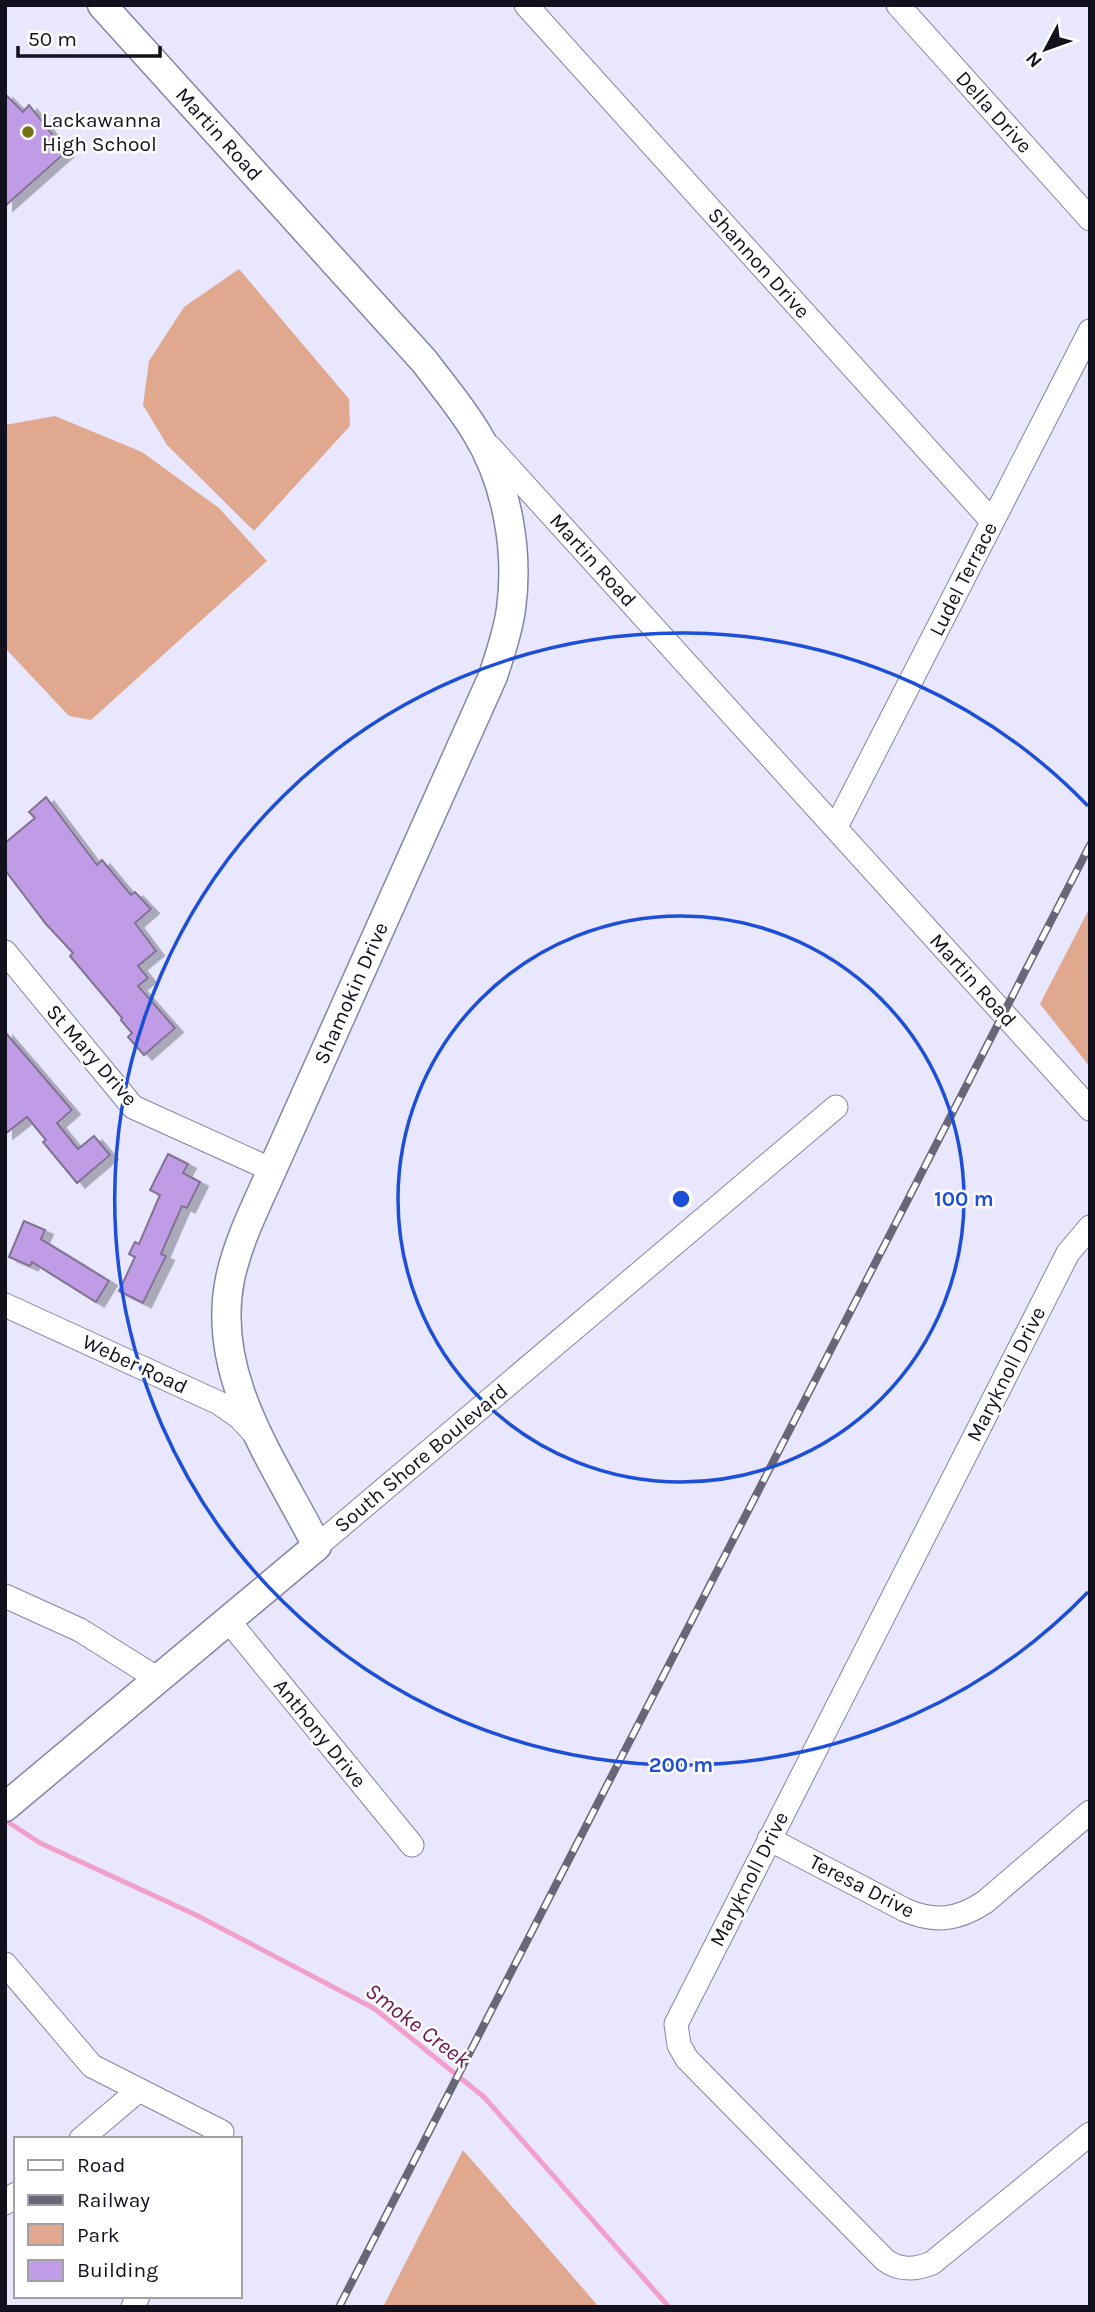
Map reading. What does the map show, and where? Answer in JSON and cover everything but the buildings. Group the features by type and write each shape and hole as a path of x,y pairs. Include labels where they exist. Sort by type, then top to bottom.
{"street":[{"name":"Martin Road","path":"102,5 425,362 477,433 1090,1109"},
{"name":"Shannon Drive","path":"526,5 992,521"},
{"name":"Della Drive","path":"898,5 1090,219"},
{"name":"Ludel Terrace","path":"836,827 1090,331"},
{"name":"Shamokin Drive","path":"317,1546 292,1496 256,1435 237,1386 228,1339 229,1282 237,1251 487,689 504,643 514,574 512,544 504,502 477,433"},
{"name":"St Mary Drive","path":"5,952 133,1107 272,1170"},
{"name":"South Shore Boulevard","path":"15,1799 836,1107"},
{"name":"Maryknoll Drive","path":"1090,1227 1068,1253 676,2024 679,2045 687,2059 885,2260 906,2269 919,2269 932,2263 1090,2134"},
{"name":"Weber Road","path":"5,1305 219,1403 256,1435"},
{"path":"5,1596 80,1630 158,1679"},
{"name":"Anthony Drive","path":"228,1620 412,1845"},
{"name":"Teresa Drive","path":"769,1839 905,1910 936,1919 970,1912 1090,1812"},
{"path":"5,1964 92,2066 222,2132 220,2137"},
{"path":"83,2137 139,2090"}],"green space":[{"path":"239,269 349,399 350,426 254,531 167,445 143,405 149,361 184,307"},
{"path":"55,416 142,452 219,508 267,561 91,720 69,716 5,648 5,425"},
{"path":"1090,907 1090,1067 1040,1004"},
{"path":"463,2150 599,2307 383,2307"}],"waterway":[{"name":"Smoke Creek","path":"5,1820 40,1843 196,1915 375,2009 484,2097 669,2307"}],"railway":[{"path":"339,2307 1090,845"}],"place":[{"name":"Lackawanna High School","path":"28,132"}]}
